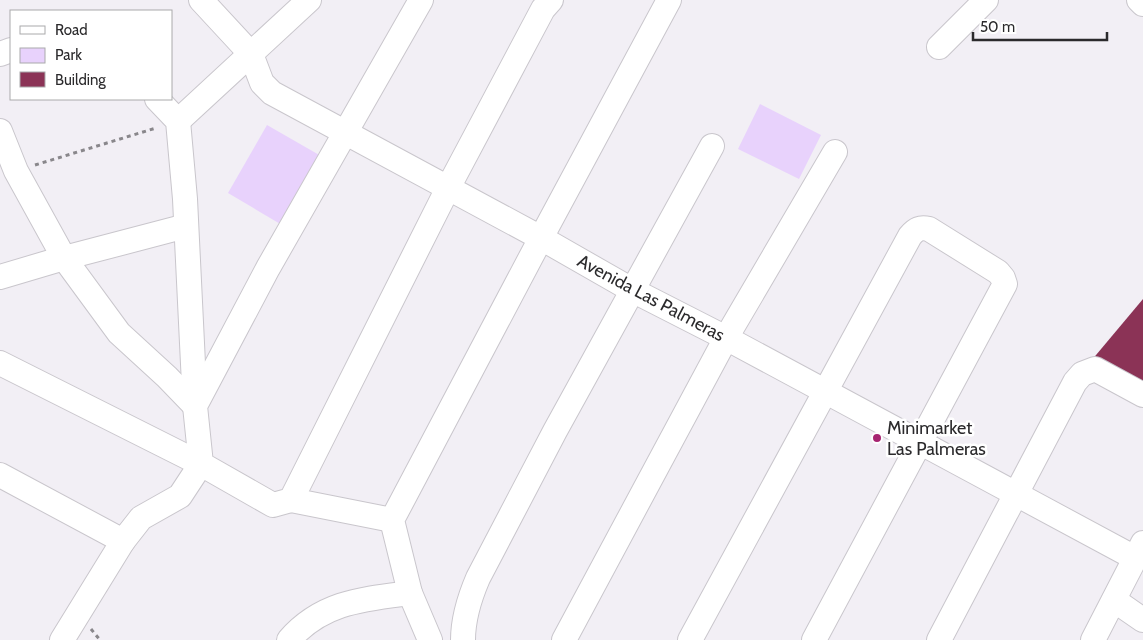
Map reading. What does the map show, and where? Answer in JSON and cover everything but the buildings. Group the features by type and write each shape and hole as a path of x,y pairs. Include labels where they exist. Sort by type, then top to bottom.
{"street":[{"name":"Avenida Las Palmeras","path":"201,0 251,54 262,83 272,93 541,238 632,290 726,338 1015,493 1139,550"},
{"path":"178,121 309,0"},
{"path":"196,406 268,268 422,0"},
{"path":"291,500 448,188 543,9 551,0"},
{"path":"430,640 410,593 392,520 669,0"},
{"path":"940,47 986,0"},
{"path":"1139,0 1143,4"},
{"path":"62,640 123,541 141,518 180,496 201,464 178,121 159,100"},
{"path":"0,130 16,171 64,258 118,333 196,406"},
{"path":"463,640 464,622 469,598 478,578 555,431 712,146"},
{"path":"564,640 726,338 835,152"},
{"path":"0,277 186,226"},
{"path":"690,640 910,236 922,227 929,228 998,272 1005,284 814,640"},
{"path":"0,363 201,464 273,505 291,500 392,520"},
{"path":"939,640 1074,382 1082,374 1095,369 1143,395"},
{"path":"0,475 123,541"},
{"path":"1094,640 1139,550"},
{"path":"298,637 320,614 357,600 410,593"},
{"path":"1114,600 1143,620"}],"path":[{"path":"16,171 178,121"}],"green space":[{"path":"760,104 821,135 799,179 738,149"},
{"path":"267,125 321,156 282,225 228,193"}],"place":[{"name":"Minimarket Las Palmeras","path":"877,438"}]}
